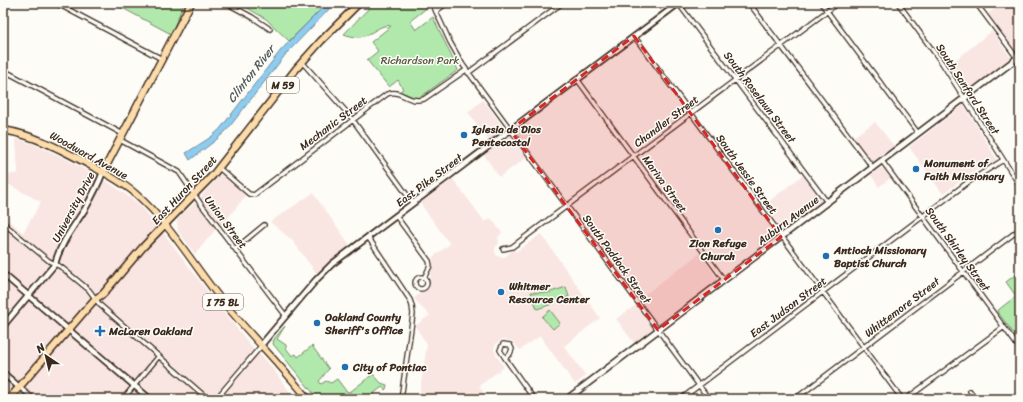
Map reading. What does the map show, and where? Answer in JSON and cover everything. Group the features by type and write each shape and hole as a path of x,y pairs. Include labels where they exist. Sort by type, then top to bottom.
{"highway":[{"name":"University Drive","path":"103,172 191,3"},
{"name":"East Huron Street","path":"19,387 95,298 103,294 143,247 219,168 302,62 359,3"},
{"name":"Woodward Avenue","path":"3,130 44,141 103,172"},
{"name":"M 59","path":"9,399 19,387"}],"main road":[{"name":"Auburn Avenue","path":"567,399 1019,57"},
{"name":"Woodward Avenue","path":"103,172 122,183 165,224 218,296 262,344 308,399"}],"street":[{"path":"56,3 162,59"},
{"path":"226,3 252,16 270,29"},
{"name":"South Paddock Street","path":"432,3 450,42 467,71 709,399"},
{"path":"436,12 448,3"},
{"name":"Mechanic Street","path":"219,168 249,194 254,195 384,96 391,92 397,93 412,100 424,99 467,71 562,3"},
{"name":"East Pike Street","path":"216,399 326,269 678,3"},
{"name":"South Roselawn Street","path":"678,3 827,202"},
{"path":"749,3 873,168"},
{"path":"821,3 918,133"},
{"name":"Chandler Street","path":"503,249 512,247 567,207 838,3"},
{"name":"South Sanford Street","path":"898,3 937,55 1020,186"},
{"path":"976,3 1019,57"},
{"name":"South Jessie Street","path":"634,36 902,399"},
{"path":"302,62 353,120 413,203"},
{"name":"Union Street","path":"3,70 177,170 286,316"},
{"name":"Mariva Street","path":"577,79 724,280"},
{"name":"East Judson Street","path":"681,399 967,183 1003,160"},
{"name":"South Shirley Street","path":"882,161 1020,349"},
{"name":"University Drive","path":"3,326 55,264 72,228 90,201 103,172"},
{"path":"396,216 430,262 424,278"},
{"path":"3,223 49,261 62,267 88,290 100,306 208,399"},
{"path":"235,249 264,226"},
{"name":"Whittemore Street","path":"795,399 1020,229"},
{"path":"368,237 410,300 412,306 413,314 402,399"},
{"path":"3,274 150,399"},
{"path":"906,399 1004,327"},
{"path":"123,399 159,356"},
{"path":"505,358 534,399"},
{"path":"3,373 34,399"},
{"path":"970,391 976,399"}],"highlighted area":[{"path":"634,36 781,237 658,330 510,130"}],"shaded area":[{"path":"1002,3 1011,3 1015,8 1020,4 1020,51 1017,53 988,14"},
{"path":"992,31 1011,58 966,92 962,90 948,66"},
{"path":"483,100 509,135 528,122 536,133 524,141 533,153 499,177 480,149 489,141 468,112"},
{"path":"964,105 997,160 972,172 943,194 909,147"},
{"path":"875,122 894,146 872,162 853,137"},
{"path":"16,139 31,143 66,159 111,184 139,204 165,235 221,309 253,348 270,365 295,399 3,399 3,215 23,233 41,202 6,183 8,175 18,173"},
{"path":"880,168 884,169 890,178 879,187 871,175"},
{"path":"222,175 246,195 221,227 200,198 218,176"},
{"path":"803,175 822,201 783,231 764,205"},
{"name":"Whitmer Resource Center","path":"453,179 485,222 491,218 502,233 498,237 499,243 495,248 497,256 505,257 514,249 516,252 541,234 600,318 564,346 586,376 575,384 540,336 520,350 512,341 503,339 496,344 494,349 504,367 479,386 488,399 416,399 419,397 427,344 415,326 430,315 414,298 429,287 433,257 450,244 420,203"},
{"path":"313,193 350,245 317,274 292,240 270,222"},
{"path":"196,202 216,229 195,254 178,231 177,219"},
{"path":"700,253 718,280 634,343 616,319 636,305 640,298"}],"green space":[{"path":"113,3 184,3 171,34"},
{"path":"239,3 327,3 289,41 266,19"},
{"name":"Richardson Park","path":"374,3 427,3 428,7 410,21 416,30 433,17 458,70 419,98 411,97 400,91 403,89 398,80 389,87 367,60 378,51 371,42 391,26 383,26 360,37 344,34"},
{"path":"1020,271 1020,342 997,311 1016,296 1006,282"},
{"path":"566,287 569,297 558,299 552,304 537,309 531,292 548,293"},
{"path":"550,310 560,323 553,329 542,317"},
{"path":"285,326 277,339 286,345 286,348 292,356 296,354 298,357 312,346 329,369 319,381 321,384 326,381 331,383 337,379 346,391 350,392 373,374 381,383 387,385 386,389 385,390 382,387 367,399 318,399 273,344 274,339"}],"water":[{"path":"327,3 335,3 286,54 227,130 190,160 186,153 211,137 220,129 281,50"}],"place":[{"name":"Iglesia de Dios Pentecostal","path":"464,135"},
{"name":"Monument of Faith Missionary","path":"916,169"},
{"name":"Zion Refuge Church","path":"718,230"},
{"name":"Antioch Missionary Baptist Church","path":"826,256"},
{"name":"Whitmer Resource Center","path":"501,292"},
{"name":"Oakland County Sheriff's Office","path":"317,323"},
{"name":"McLaren Oakland","path":"100,331"},
{"name":"City of Pontiac","path":"345,367"}],"water label":[{"name":"Clinton River","path":"251,74"}]}
